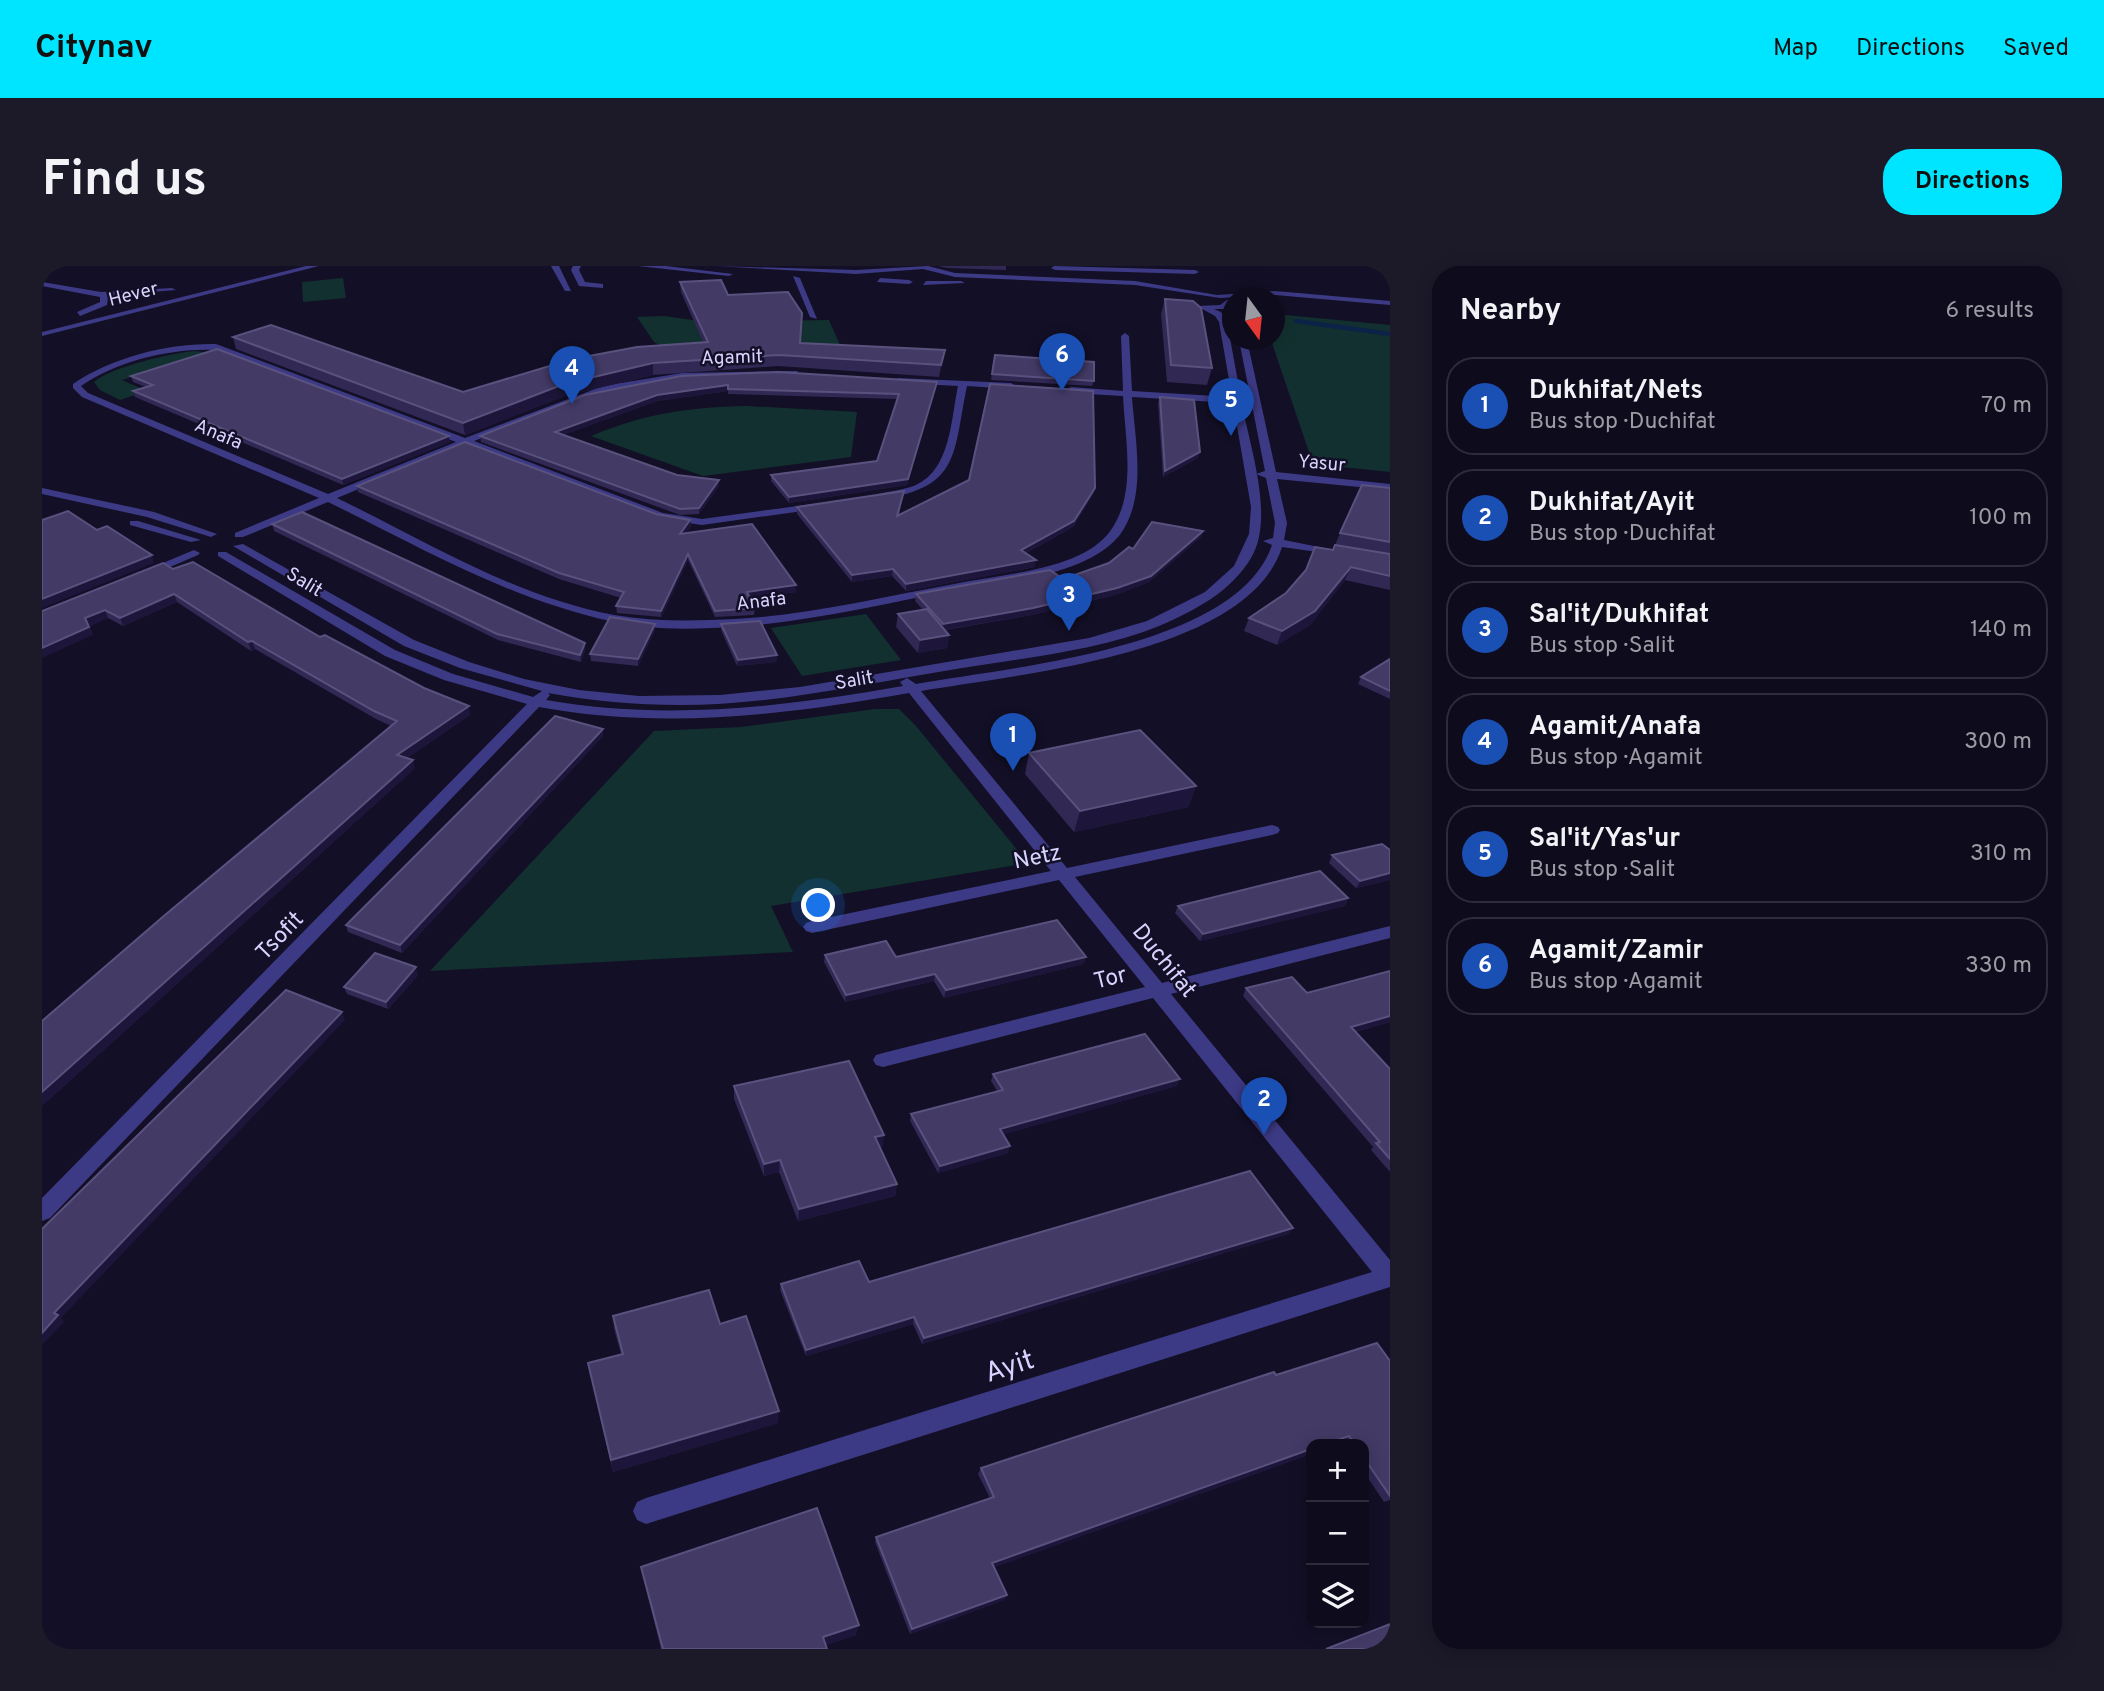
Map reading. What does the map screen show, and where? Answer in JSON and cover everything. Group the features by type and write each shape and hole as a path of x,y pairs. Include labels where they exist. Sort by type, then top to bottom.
{"street":[{"name":"Hever","path":"42,324 279,266"},
{"name":"Hever","path":"42,334 314,266"},
{"path":"555,266 568,289"},
{"path":"577,266 575,270 582,284 600,286"},
{"path":"642,266 796,278 1135,289 1187,300 1201,306 1222,307"},
{"path":"718,266 829,272 937,269 964,276 1163,286 1222,299"},
{"path":"1040,267 1195,272"},
{"path":"906,268 895,276 909,282"},
{"path":"926,283 944,279 946,274 937,269"},
{"path":"1086,269 1090,281"},
{"path":"796,278 814,317"},
{"path":"42,284 104,293 182,289"},
{"path":"104,293 147,306"},
{"path":"80,314 104,303 104,293"},
{"path":"1187,300 1194,295 1275,293 1390,303"},
{"name":"Salit","path":"906,681 1078,643 1161,620 1208,596 1242,564 1255,539 1258,520 1223,322 1218,314 1201,306"},
{"name":"Anafa","path":"835,503 723,519 680,521 230,351 208,346 187,346 159,353 96,373 76,386 85,395 328,498 550,604 614,619 659,624 757,619 1035,572 1094,553 1124,524 1130,507 1132,488 1125,336"},
{"name":"Salit","path":"222,554 409,662 446,677 542,696 716,701 906,681 1092,656 1180,630 1230,604 1250,588 1265,570 1278,543 1280,523 1245,350"},
{"name":"Agamit","path":"222,554 239,541 328,498 581,396 626,384 713,373 805,374"},
{"path":"885,379 1018,386"},
{"path":"873,497 916,490 932,483 940,474 946,463 962,383"},
{"path":"1059,389 1256,401"},
{"name":"Yasur","path":"1250,472 1390,487"},
{"path":"42,491 150,514 239,541"},
{"path":"42,502 133,522 222,554"},
{"path":"131,579 194,546 211,534"},
{"path":"1255,539 1353,556"},
{"name":"Salit","path":"239,541 409,643 542,696"},
{"name":"Duchifat","path":"906,681 1390,1276"},
{"name":"Tsofit","path":"42,1212 542,696"},
{"name":"Netz","path":"812,927 1272,830"},
{"name":"Tor","path":"883,1059 1390,932"},
{"name":"Ayit","path":"646,1511 1390,1276"}],"green space":[{"path":"343,278 346,298 303,302 302,282"},
{"path":"1285,315 1390,325 1390,472 1313,464 1274,350 1285,350"},
{"path":"664,316 707,322 829,320 840,345 661,346 654,342 637,317"},
{"path":"195,351 210,353 122,380 147,391 120,400 100,390 94,382 127,366"},
{"path":"746,406 857,412 851,457 703,476 591,436 629,422 667,413"},
{"path":"866,614 901,660 802,676 771,628"},
{"path":"875,709 899,709 916,726 1028,863 771,906 793,952 430,971 654,731 741,727"}],"building":[{"path":"721,280 728,295 788,292 802,313 800,343 945,350 941,365 779,355 653,363 564,384 463,423 233,337 271,325 463,392 573,359 637,347 708,342 680,282"},
{"path":"1165,299 1193,301 1201,308 1212,368 1171,365"},
{"path":"217,349 449,436 342,479 133,391 153,385 131,376"},
{"path":"995,355 1094,362 1094,381 992,374"},
{"path":"778,372 937,382 908,479 789,497 771,475 877,461 899,394 728,389 728,385 657,395 555,432 677,475 719,480 699,508 680,509 480,436 585,395 681,376"},
{"path":"990,384 1093,391 1095,488 1074,521 1021,550 1036,560 906,584 893,569 852,575 797,507 904,491 897,516 969,480"},
{"path":"1160,397 1194,400 1200,452 1165,471"},
{"path":"465,442 656,514 690,520 680,534 752,524 796,585 747,592 755,608 715,611 688,554 661,611 616,606 624,592 559,573 357,486"},
{"path":"1362,485 1390,488 1390,542 1340,533"},
{"path":"68,511 97,530 107,526 152,555 42,599 42,520"},
{"path":"302,512 585,643 580,655 497,634 272,524"},
{"path":"1152,522 1203,531 1151,576 1117,588 1033,608 943,624 916,594 1050,570 1063,579 1109,563 1129,547 1133,549"},
{"path":"1335,545 1390,554 1390,576 1351,567 1315,611 1282,631 1249,618 1286,593 1306,570 1315,547 1333,550"},
{"path":"193,562 320,637 325,635 424,688 469,706 397,755 413,760 42,1092 42,1021 397,721 374,711 252,641 248,642 174,594 120,618 105,610 85,618 89,627 42,648 42,611 163,563 173,569"},
{"path":"927,609 949,635 920,640 898,614"},
{"path":"610,617 655,624 638,659 590,654"},
{"path":"760,621 777,655 738,660 721,624"},
{"path":"1390,659 1390,691 1361,677"},
{"path":"555,716 603,729 400,945 346,925"},
{"path":"1140,730 1196,786 1080,811 1029,753"},
{"path":"1382,844 1390,850 1390,873 1360,881 1332,855"},
{"path":"1320,871 1348,898 1203,934 1178,906"},
{"path":"1057,920 1086,957 946,990 935,974 846,995 825,955 886,941 896,957"},
{"path":"375,953 416,967 386,1002 344,987"},
{"path":"1390,971 1390,1016 1351,1027 1390,1069 1390,1159 1376,1143 1380,1142 1246,988 1292,977 1307,993"},
{"path":"286,990 342,1012 54,1313 58,1315 42,1333 42,1229"},
{"path":"1145,1034 1180,1079 1000,1129 1010,1146 940,1166 911,1114 1003,1090 993,1074"},
{"path":"849,1061 884,1135 875,1137 897,1184 799,1209 780,1160 764,1164 734,1086"},
{"path":"1250,1171 1293,1228 924,1338 914,1317 806,1350 781,1284 859,1261 869,1282"},
{"path":"709,1290 720,1324 746,1316 779,1411 611,1460 588,1363 623,1354 613,1316"},
{"path":"1377,1343 1390,1361 1390,1496 1369,1465 1369,1439 1351,1439 1349,1436 1340,1439 1306,1439 1306,1451 992,1563 1007,1595 912,1629 876,1537 994,1497 981,1468 1274,1372 1276,1375"},
{"path":"817,1508 859,1625 823,1637 827,1649 663,1649 641,1567"},
{"path":"1390,1624 1390,1649 1326,1649"}],"waterway":[{"path":"1296,321 1390,334"}],"place":[{"name":"Agamit/Zamir","path":"1062,391"},
{"name":"Agamit/Anafa","path":"572,404"},
{"name":"Sal'it/Yas'ur","path":"1231,436"},
{"name":"Sal'it/Dukhifat","path":"1069,631"},
{"name":"Dukhifat/Nets","path":"1013,771"},
{"name":"Dukhifat/Ayit","path":"1264,1135"}]}
